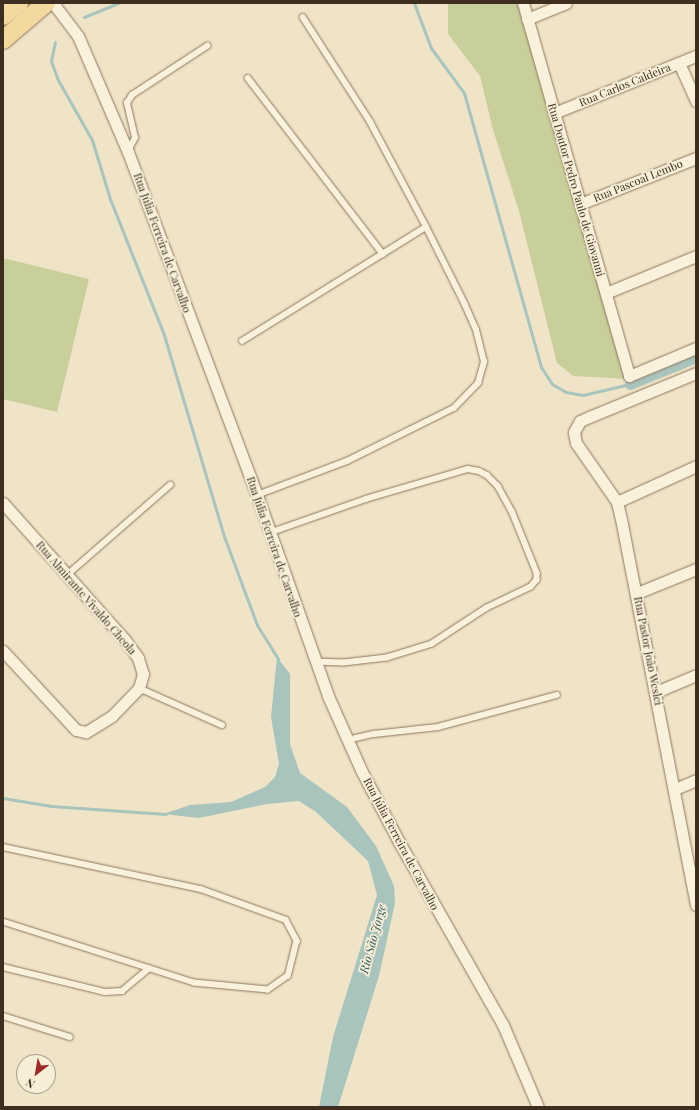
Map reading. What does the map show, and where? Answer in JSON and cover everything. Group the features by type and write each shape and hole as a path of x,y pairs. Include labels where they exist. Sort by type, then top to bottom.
{"main road":[{"path":"3,16 18,3"},
{"path":"3,40 46,3"}],"street":[{"name":"Rua Júlia Ferreira de Carvalho","path":"53,3 78,36 128,152 257,495 314,662 348,740 429,899 503,1025 538,1107"},
{"name":"Rua Doutor Pedro Paulo de Giovanni","path":"523,3 606,293 628,376 696,348"},
{"path":"527,19 566,3"},
{"name":"Rua Carlos Caldeira","path":"554,113 696,56"},
{"path":"679,63 696,101"},
{"name":"Rua Pascoal Lembo","path":"580,204 696,158"},
{"path":"606,293 696,256"},
{"name":"Rua Pastor João Weslei","path":"696,373 589,417 576,427 576,442 617,502 637,593 675,789 691,847 696,901"},
{"path":"617,502 696,466"},
{"name":"Rua Almirante Vivaldo Cheola","path":"3,503 138,658 143,674 139,688"},
{"path":"637,593 696,569"},
{"path":"3,650 76,730 86,732 112,716 139,688"},
{"path":"656,692 696,675"},
{"path":"675,789 696,780"}],"lane":[{"path":"257,495 347,461 393,440 454,408 478,383 484,362 476,330 426,227 370,122 304,18"},
{"path":"128,152 135,138 127,103 132,95 207,46"},
{"path":"248,78 383,254"},
{"path":"242,341 426,227"},
{"path":"269,533 366,499 468,469 487,475 498,486 512,511 537,573 537,580 531,587 487,608 432,644 387,658 344,663 314,662"},
{"path":"67,575 170,485"},
{"path":"139,688 222,725"},
{"path":"348,740 374,734 438,727 557,695"},
{"path":"3,847 201,889 286,920 297,941 288,976 268,990 194,983 3,922"},
{"path":"3,967 105,992 122,991 149,968"},
{"path":"3,1016 70,1037"}],"green space":[{"path":"448,3 523,3 629,379 573,376 557,363 519,211 493,130 480,76 448,34"},
{"path":"3,258 89,279 57,412 3,399"}],"water":[{"name":"Rio São Jorge","path":"277,657 290,674 290,744 300,773 347,807 376,846 394,886 395,903 379,976 338,1107 319,1107 333,1037 377,895 368,861 316,812 299,801 267,804 199,818 163,814 190,805 231,802 265,787 275,777 279,764 271,717"}],"waterway":[{"path":"84,17 118,3"},
{"path":"414,3 431,48 464,93 541,367 552,384 566,392 583,395 630,384"},
{"path":"55,42 51,61 58,80 92,140 110,199 164,335 225,539 257,625 278,659"},
{"path":"630,384 696,357"},
{"path":"3,798 51,806 166,814"}]}
